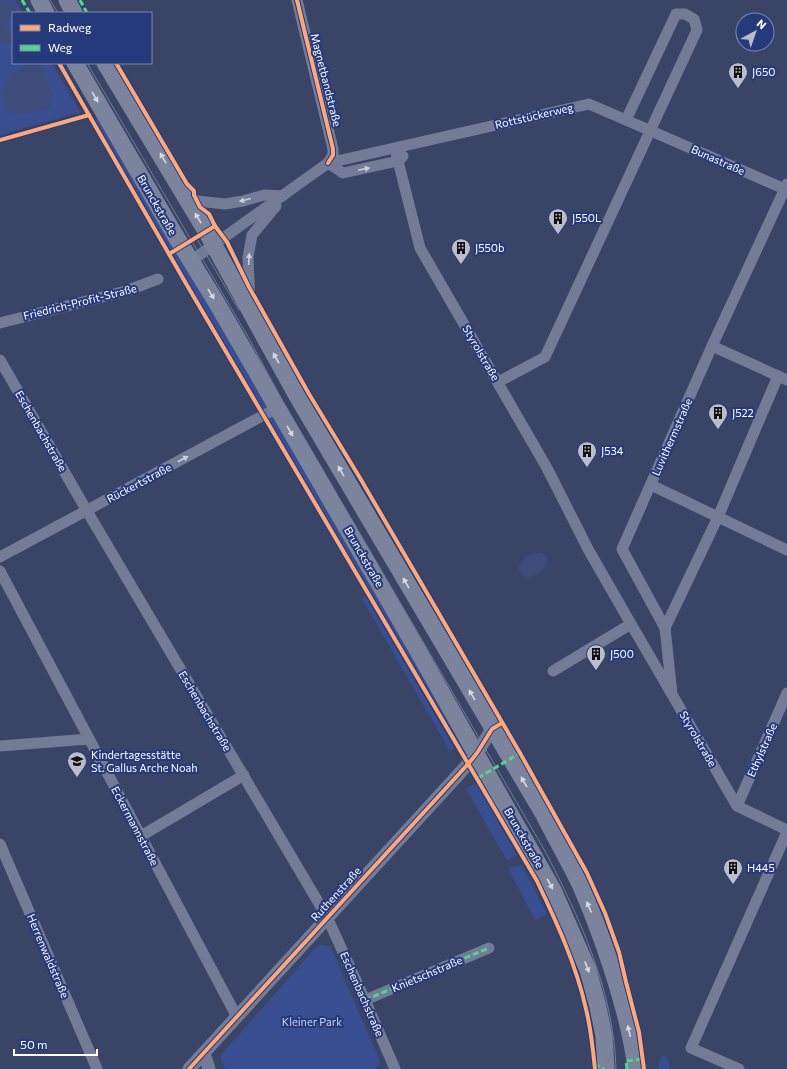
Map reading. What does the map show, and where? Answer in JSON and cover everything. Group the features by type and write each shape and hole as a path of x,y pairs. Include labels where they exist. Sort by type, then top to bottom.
{"main road":[{"path":"39,0 45,12"},
{"path":"67,0 73,12"},
{"name":"Brunckstraße","path":"76,64 215,300 477,753 553,890 588,970 604,1036 606,1069"},
{"path":"106,64 214,245 297,396 544,816 578,880 594,918 617,983 632,1042 636,1069"}],"street":[{"name":"Magnetbandstraße","path":"297,0 333,149 333,155 328,163"},
{"path":"498,382 545,357 649,130 697,30 694,19 685,14 676,14 626,120"},
{"name":"Rottstückerweg","path":"191,261 328,163 589,104 649,130"},
{"name":"Bunastraße","path":"649,130 786,188"},
{"path":"328,163 343,173 398,161 415,144"},
{"name":"Styrolstraße","path":"395,149 420,248 547,468 588,549 630,624 737,806"},
{"name":"Luvithermstraße","path":"672,694 665,628 622,549 712,346 786,188"},
{"path":"182,192 197,200 225,204 270,194 283,196 252,235 248,257 250,311"},
{"name":"Friedrich-Profit-Straße","path":"0,323 126,291 158,279"},
{"path":"665,628 782,378 712,346"},
{"name":"Eschenbachstraße","path":"0,360 87,511 327,917 395,1069"},
{"name":"Rückertstraße","path":"0,557 277,408"},
{"path":"651,486 787,550"},
{"name":"Eckermannstraße","path":"0,571 237,1017"},
{"path":"553,672 630,624"},
{"name":"Ethylstraße","path":"737,806 787,693"},
{"name":"Ruthenstraße","path":"189,1069 477,753 492,729"},
{"path":"0,746 89,739"},
{"path":"141,836 244,775"},
{"path":"737,806 787,831 691,1048 739,1069"},
{"name":"Herrenwaldstraße","path":"0,844 97,1069"},
{"name":"Knietschstraße","path":"365,1000 490,948"},
{"path":"204,1053 209,1069"}],"green space":[{"path":"0,0 15,0 22,12 12,12 12,64 53,64 80,112 0,135"},
{"path":"101,118 468,754 466,756 218,334 95,120"},
{"path":"366,597 454,748 450,751 362,599"},
{"path":"476,783 517,855 507,861 466,789"},
{"path":"522,865 547,914 535,920 508,868"},
{"name":"Kleiner Park","path":"321,945 330,946 380,1061 379,1066 375,1069 225,1068 222,1063 221,1055 316,947"},
{"path":"662,1055 667,1057 670,1069 659,1069"}],"shaded area":[{"path":"7,0 15,5 18,12 12,12 12,18 8,21 6,29 12,36 12,45 1,41 0,39 0,2"},
{"path":"24,64 39,64 53,96 49,109 26,114 7,112 3,96 4,85 10,76 24,68"},
{"path":"542,553 548,562 544,569 535,575 526,578 520,573 519,567 525,558 534,554"}],"tram line":[{"path":"50,0 57,12"},
{"path":"88,64 247,335 282,400 545,851 571,903 593,956 609,1012 614,1040 616,1069"},
{"path":"197,239 239,310"},
{"path":"605,1069 613,1048"}],"marked path":[{"path":"22,0 29,12"},
{"path":"80,0 86,12"},
{"path":"478,778 520,753"},
{"path":"365,1000 489,948"},
{"path":"627,1069 626,1061 643,1059"},
{"path":"594,1064 604,1069"}],"cycle path":[{"path":"297,0 333,149 333,155 328,163"},
{"path":"60,64 188,287 537,881 571,959 582,992 593,1046 595,1069"},
{"path":"117,64 187,184 194,191 194,195 200,207 209,214 215,226 227,242 249,287 309,394 360,478 520,753 587,873 605,913 619,952 639,1032 644,1069"},
{"path":"0,140 89,115"},
{"path":"169,254 215,226"},
{"path":"189,1069 469,763 492,729 502,723"}],"place":[{"name":"J650","path":"738,89"},
{"name":"J550L","path":"558,235"},
{"name":"J550b","path":"461,265"},
{"name":"J522","path":"718,430"},
{"name":"J534","path":"587,468"},
{"name":"J500","path":"596,671"},
{"name":"Kindertagesstätte St. Gallus Arche Noah","path":"77,778"},
{"name":"H445","path":"733,885"}]}
